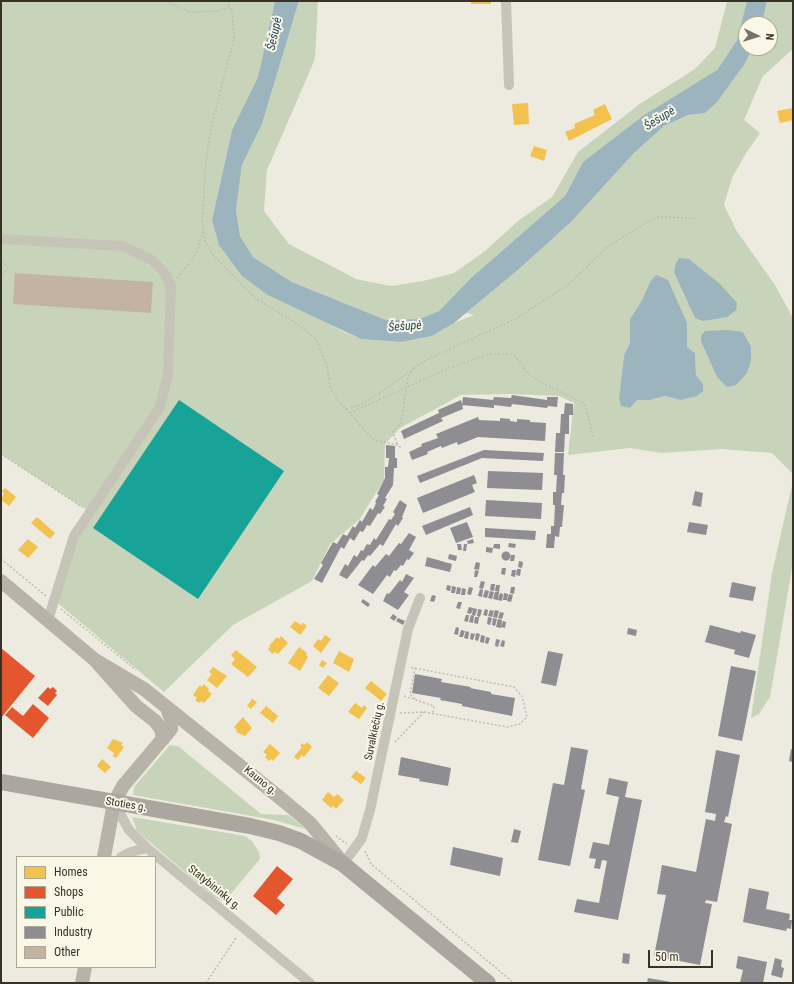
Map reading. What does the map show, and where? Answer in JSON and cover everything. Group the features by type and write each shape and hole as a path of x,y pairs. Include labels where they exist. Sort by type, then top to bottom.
{"main road":[{"name":"Kauno g.","path":"1,581 95,660 136,706 155,721 160,729 163,739"},
{"name":"Kauno g.","path":"95,660 144,689 167,708 189,723 310,823 343,864"},
{"path":"104,856 114,803 123,786 171,729 171,719 167,708"},
{"name":"Stoties g.","path":"1,782 250,826"},
{"name":"Kauno g.","path":"250,826 279,833 301,841 343,864 488,983"},
{"path":"82,983 84,968"}],"street":[{"path":"506,1 509,85"},
{"path":"1,239 122,246 152,260 164,272 171,286 168,374 160,407 74,536 48,620"},
{"name":"Suvalkiečių g.","path":"343,864 358,845 366,824 408,629 420,598"},
{"name":"Statybininkų g.","path":"114,803 129,830 147,848 310,983"},
{"path":"123,856 131,852 147,848"}],"path":[{"path":"166,1 190,12 218,11 230,7"},
{"path":"227,1 230,7 234,38 212,125 207,152 202,219 205,242 213,255 255,298 293,321 316,339 327,366 330,387 337,399 375,440 397,445 402,448"},
{"path":"346,409 358,406 377,395 415,366 517,318 568,285 607,247 646,223 660,217 694,218"},
{"path":"171,286 197,252 203,227"},
{"path":"1,257 8,268 1,276"},
{"path":"350,413 406,389 449,368 489,354 511,354 519,360 527,373 542,383 584,403 594,438"},
{"path":"397,445 394,432 401,423 408,377 415,366"},
{"path":"1,454 90,512"},
{"path":"398,713 433,713 507,727 520,724 527,717 522,696 514,687 408,666"},
{"path":"415,668 410,694 416,700"},
{"path":"402,696 434,706 433,713"},
{"path":"391,746 424,712"},
{"path":"206,983 236,938"}],"green space":[{"path":"1,1 275,1 258,77 232,130 212,220 313,315 344,332 361,339 401,342 432,336 454,323 474,315 466,313 519,269 571,222 634,153 664,126 688,115 705,113 746,62 749,56 778,56 778,16 764,16 767,1 793,1 793,49 763,76 744,120 760,133 746,153 732,178 724,205 736,230 775,285 793,318 793,481 792,473 772,453 721,449 662,453 630,448 568,455 574,403 559,396 510,394 461,395 400,428 385,444 384,480 359,520 330,544 312,581 233,625 164,692 54,600 74,536 90,512 1,454","holes":["650,282 687,323 687,347 695,353 696,375 703,384 680,400 665,396 650,400 619,398 624,355 630,343 630,319 642,300"]},
{"path":"299,1 318,1 315,59 267,170 264,211 289,244 356,279 391,286 423,281 454,273 485,251 518,221 552,197 578,152 641,103 695,69 715,48 727,2 747,2 743,16 738,16 737,40 717,70 583,162 565,196 472,277 439,311 419,319 386,320 292,282 253,257 240,236 236,210 242,165 262,124"},
{"path":"793,481 793,562 770,697 759,714 751,718 772,573"},
{"path":"170,745 178,746 261,814 288,815 306,829 274,820 133,795 134,787"},
{"path":"132,817 245,836 252,841 259,852 260,859 224,902 214,897 137,831"}],"water":[{"name":"Šešupė","path":"275,1 299,1 262,124 242,165 236,210 240,236 253,257 292,282 386,320 419,319 439,311 472,277 565,196 583,162 643,116 717,70 737,40 738,36 738,56 749,56 746,62 717,102 705,113 688,115 664,126 634,153 571,222 519,269 454,323 432,336 401,342 361,339 268,295 242,276 219,245 212,220 232,130 258,77"},
{"path":"747,1 767,1 764,16 743,16"},
{"path":"679,258 689,259 720,284 737,303 736,310 727,317 703,321 695,318 674,272"},
{"path":"656,275 668,280 687,323 687,347 695,353 696,375 703,384 703,391 697,396 680,400 665,396 650,400 637,400 630,408 621,406 619,398 624,355 630,343 630,319 642,300 650,282"},
{"path":"728,330 743,332 751,347 751,360 747,373 736,385 727,387 717,377 701,341 701,336 705,331"}],"building: Homes":[{"path":"471,1 491,1 491,4 471,4"},
{"path":"528,103 529,124 514,125 512,104"},
{"path":"605,104 612,119 569,141 565,132 575,128 574,124 595,115 593,110"},
{"path":"793,108 793,120 780,123 777,111"},
{"path":"534,146 547,150 544,161 530,156"},
{"path":"5,488 16,497 9,506 1,500 4,493 2,491"},
{"path":"37,517 55,533 50,539 31,523"},
{"path":"28,539 38,547 28,558 18,550"},
{"path":"295,621 301,625 303,623 307,626 300,635 290,627"},
{"path":"325,635 331,639 321,653 313,646 318,639 321,641"},
{"path":"281,636 288,643 278,654 275,652 273,654 268,650 270,647 269,646 277,637 279,639"},
{"path":"299,647 307,653 306,655 308,657 300,671 288,663"},
{"path":"236,650 257,667 248,677 231,664 235,659 231,655"},
{"path":"339,651 354,659 349,672 333,663"},
{"path":"322,660 327,663 323,668 319,665"},
{"path":"213,667 227,676 217,688 207,680 212,674 209,672"},
{"path":"328,675 339,683 329,696 318,688"},
{"path":"371,681 387,694 381,701 365,688"},
{"path":"204,684 209,689 208,691 212,694 204,703 201,701 199,703 195,700 197,698 193,695 200,685 202,687"},
{"path":"252,699 257,702 251,709 247,706"},
{"path":"355,703 362,708 364,705 367,708 359,719 348,712"},
{"path":"266,706 278,716 273,723 260,713"},
{"path":"243,717 252,728 245,736 236,732 237,730 234,727"},
{"path":"113,739 123,743 121,745 124,747 116,758 113,756 114,753 107,748"},
{"path":"307,742 312,747 304,757 302,755 298,760 294,757 302,747 300,746 302,743 304,745"},
{"path":"270,744 280,753 273,761 271,759 269,761 265,757 267,755 263,752"},
{"path":"102,759 111,767 105,773 97,766"},
{"path":"356,771 366,778 361,784 351,777"},
{"path":"328,792 334,797 337,794 344,800 336,809 333,806 331,808 322,800"}],"building: Shops":[{"path":"1,648 35,676 1,718"},
{"path":"48,687 50,689 53,687 57,691 55,693 57,695 48,706 38,698"},
{"path":"33,704 49,718 33,738 5,715 12,707 23,716"},
{"path":"277,866 293,879 277,898 285,905 276,915 253,896"}],"building: Public":[{"path":"179,400 284,471 198,599 93,528"}],"building: Industry":[{"path":"512,395 547,400 547,397 558,397 557,407 548,406 547,408 512,404 511,407 494,405 494,408 462,405 463,397 493,400 494,397 511,398"},
{"path":"461,400 463,409 441,418 443,421 404,439 401,431 439,413 438,410"},
{"path":"565,403 573,404 573,415 569,415 569,434 565,434 564,452 555,452 556,433 560,433 561,414 564,414"},
{"path":"478,417 479,420 500,421 500,418 510,419 510,421 517,422 517,419 546,423 545,441 478,437 458,445 457,442 442,448 441,446 427,452 428,454 412,460 409,452 422,446 421,444 438,438 436,434"},
{"path":"386,445 395,446 397,468 394,468 393,485 385,498 387,499 383,506 385,507 380,514 378,513 370,526 367,525 363,532 360,531 354,541 350,538 344,549 341,547 322,583 314,579 323,565 321,563 333,542 337,544 343,534 347,536 353,526 355,528 360,520 362,522 370,508 373,510 379,495 377,494 385,478 385,467 388,467 389,458 386,458"},
{"path":"484,450 544,453 543,461 482,458 420,483 417,476"},
{"path":"555,453 564,453 564,493 562,493 561,505 564,505 562,527 560,527 559,537 555,536 554,548 546,548 547,534 551,534 551,526 554,526 555,505 553,505 553,492 556,492 557,475 554,475"},
{"path":"488,471 543,473 542,490 487,488"},
{"path":"474,475 477,483 472,485 475,492 423,513 417,498"},
{"path":"695,491 703,493 701,507 692,505"},
{"path":"400,500 407,505 402,517 403,518 398,526 396,524 383,546 380,544 370,556 368,555 364,561 362,560 347,579 339,575 345,564 348,566 354,555 357,557 367,544 370,545 374,538 376,540 389,519 391,520 395,514 393,512"},
{"path":"486,500 542,503 541,519 485,516"},
{"path":"470,507 473,515 426,535 422,526"},
{"path":"467,522 473,537 456,543 450,528"},
{"path":"689,522 708,525 706,535 687,532"},
{"path":"485,528 536,531 535,540 485,537"},
{"path":"409,533 416,537 409,550 414,553 409,560 407,559 403,566 401,565 396,571 394,570 390,577 387,575 373,594 358,585 373,565 375,567 386,554 389,556"},
{"path":"473,539 474,543 468,544 467,541"},
{"path":"509,543 516,544 515,548 508,547"},
{"path":"457,544 461,544 462,550 458,550"},
{"path":"464,544 467,544 466,551 463,551"},
{"path":"494,544 500,544 500,549 493,548"},
{"path":"486,547 493,548 492,553 486,552"},
{"path":"504,552 508,552 510,556 508,560 504,560 502,558 502,554"},
{"path":"449,554 457,556 456,561 448,559"},
{"path":"511,555 515,555 514,561 510,561"},
{"path":"427,557 452,564 450,572 425,566"},
{"path":"519,561 523,562 522,568 518,567"},
{"path":"476,562 480,563 479,570 474,569"},
{"path":"502,568 506,568 505,575 501,574"},
{"path":"517,569 521,569 520,576 516,575"},
{"path":"475,570 479,571 477,577 474,577"},
{"path":"512,570 516,570 515,577 511,576"},
{"path":"406,574 414,578 404,592 409,595 398,610 383,601 387,593 389,594 400,580 402,582"},
{"path":"481,581 485,582 483,589 479,588"},
{"path":"732,582 756,587 753,601 729,597"},
{"path":"491,584 495,584 494,591 490,590"},
{"path":"447,585 451,586 450,591 446,590"},
{"path":"496,585 500,585 499,592 495,591"},
{"path":"452,586 456,587 455,593 451,593"},
{"path":"457,587 461,588 460,594 456,594"},
{"path":"469,587 473,588 471,595 467,594"},
{"path":"511,587 515,587 514,594 510,593"},
{"path":"462,588 466,589 465,595 461,595"},
{"path":"480,589 483,590 482,597 478,596"},
{"path":"485,590 489,591 487,598 483,597"},
{"path":"490,591 494,592 492,599 488,598"},
{"path":"495,592 499,592 498,600 493,599"},
{"path":"500,593 503,594 502,601 498,600"},
{"path":"504,593 508,594 507,600 503,600"},
{"path":"509,594 513,595 511,602 507,601"},
{"path":"432,595 436,596 434,602 430,601"},
{"path":"363,599 370,604 368,607 361,602"},
{"path":"458,602 462,602 460,609 456,608"},
{"path":"469,607 473,608 471,614 467,613"},
{"path":"473,608 477,609 475,616 472,615"},
{"path":"478,609 482,610 480,617 477,616"},
{"path":"485,609 488,610 487,616 483,615"},
{"path":"490,610 494,611 492,617 488,616"},
{"path":"495,610 499,611 497,618 493,617"},
{"path":"500,612 504,613 502,619 498,618"},
{"path":"393,614 397,617 394,621 390,618"},
{"path":"466,615 469,615 468,622 464,621"},
{"path":"471,615 474,616 473,623 469,622"},
{"path":"475,617 479,617 478,624 474,623"},
{"path":"488,617 492,618 490,625 487,624"},
{"path":"398,618 405,621 403,625 396,621"},
{"path":"493,618 497,619 495,626 492,625"},
{"path":"498,619 502,620 501,628 496,627"},
{"path":"503,621 506,622 505,628 501,627"},
{"path":"710,625 740,633 741,631 756,635 749,658 734,654 735,650 705,642"},
{"path":"456,627 459,628 458,635 454,634"},
{"path":"628,628 637,630 636,636 627,634"},
{"path":"461,630 465,631 463,637 459,637"},
{"path":"466,631 469,632 468,639 464,638"},
{"path":"471,633 475,634 473,640 470,639"},
{"path":"476,633 480,634 478,641 475,640"},
{"path":"481,635 485,636 484,643 480,642"},
{"path":"486,637 490,638 488,644 485,643"},
{"path":"496,639 500,640 498,647 495,646"},
{"path":"502,640 505,641 504,647 500,646"},
{"path":"548,651 563,654 556,686 541,683"},
{"path":"731,666 756,671 742,741 718,736"},
{"path":"415,674 442,679 441,682 471,687 470,688 491,692 491,694 515,698 512,716 462,706 462,704 440,700 441,698 412,693"},
{"path":"571,747 588,750 581,789 585,790 570,866 538,860 553,783 564,785"},
{"path":"791,749 793,750 793,762 789,761"},
{"path":"716,750 740,755 728,817 726,816 724,822 732,824 717,902 706,900 705,903 712,904 700,965 654,956 666,895 657,894 662,865 696,872 706,819 715,821 716,814 705,812"},
{"path":"401,757 451,768 448,786 419,781 420,779 398,775"},
{"path":"609,778 628,782 625,797 642,800 618,920 574,912 577,899 599,903 607,861 602,860 600,869 594,868 596,859 589,858 593,842 609,845 619,797 606,794"},
{"path":"514,829 521,831 518,843 511,842"},
{"path":"453,847 503,858 500,876 450,865"},
{"path":"749,888 769,892 766,909 790,914 789,920 792,920 791,929 787,928 786,931 743,922"},
{"path":"623,953 630,954 629,964 622,963"},
{"path":"738,956 767,962 763,983 740,983 743,970 736,968"},
{"path":"775,958 782,960 781,967 784,968 782,978 771,975"},
{"path":"648,978 671,982 671,983 647,983"}],"building: Other":[{"path":"15,273 153,282 151,313 13,304"}]}
